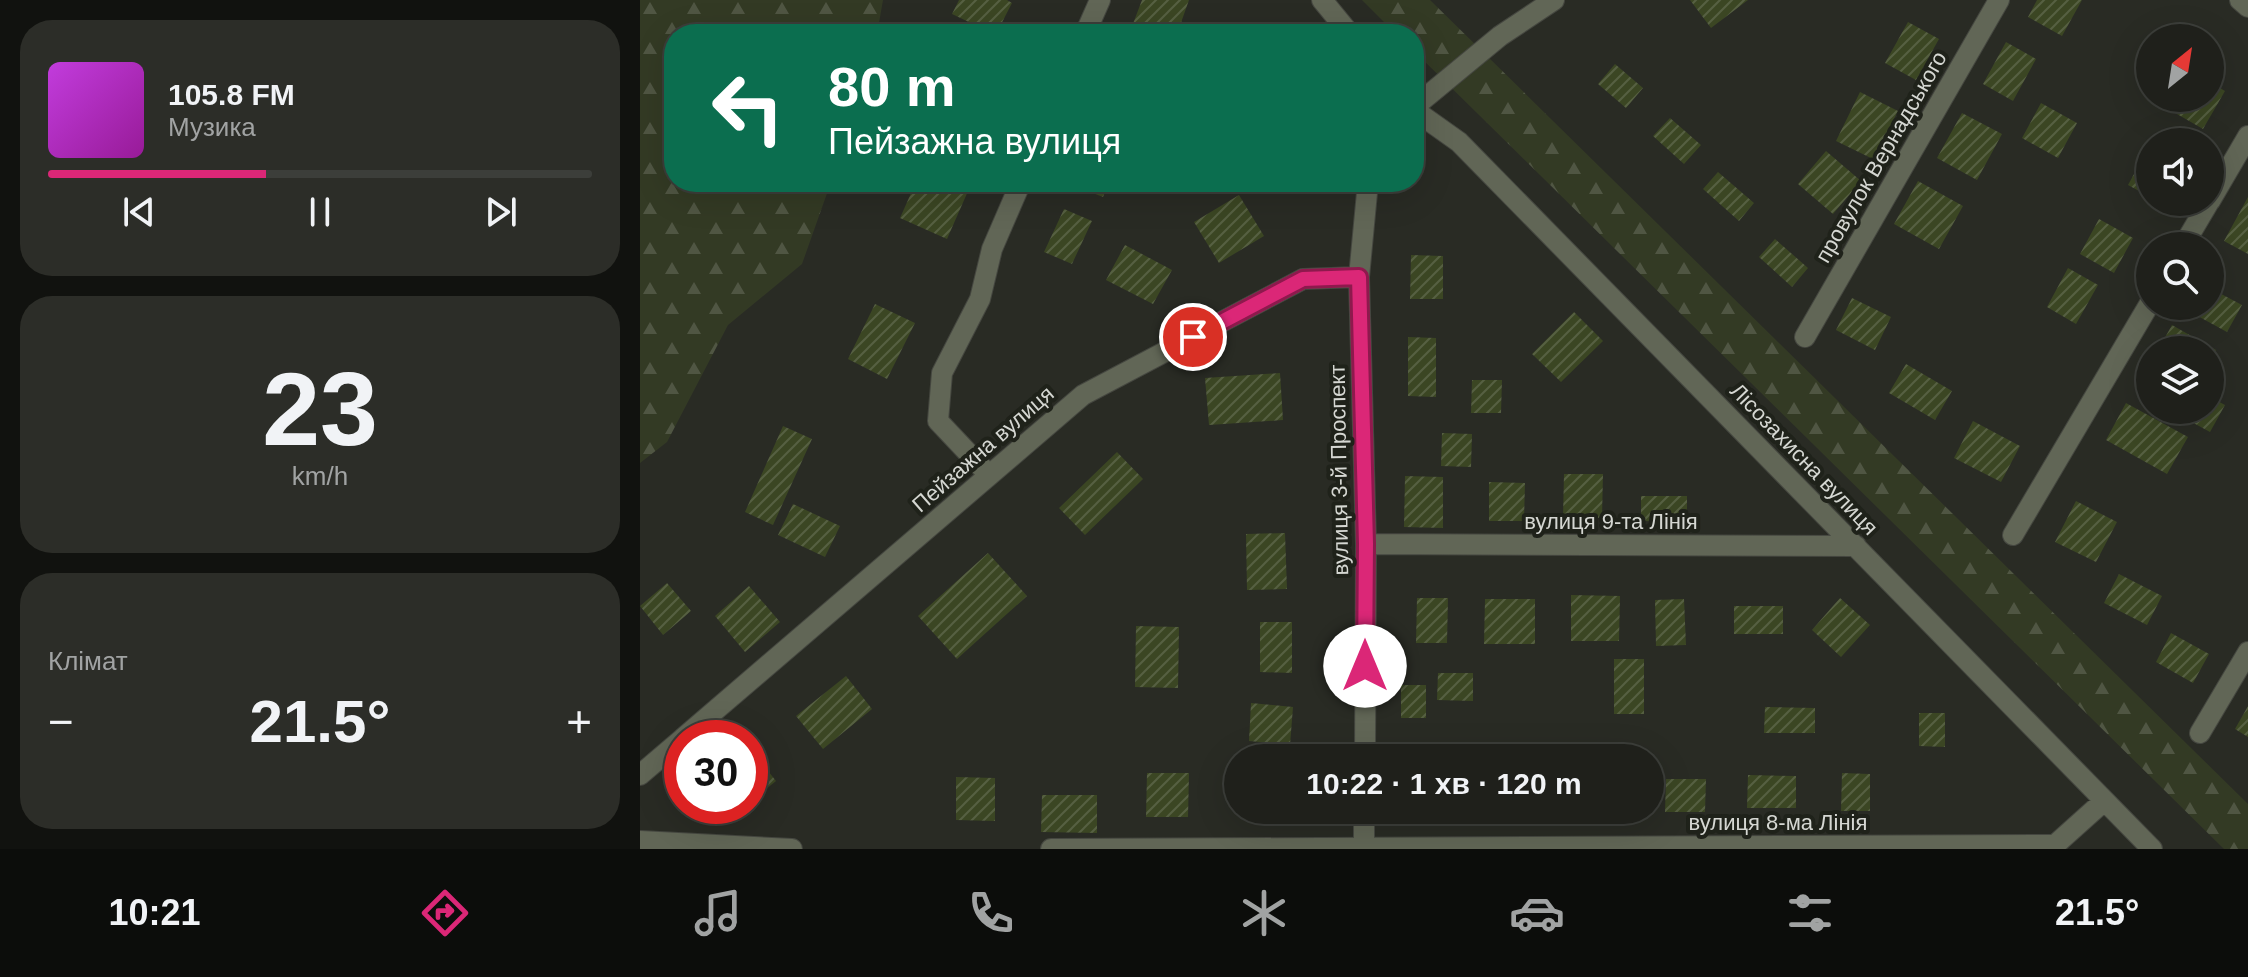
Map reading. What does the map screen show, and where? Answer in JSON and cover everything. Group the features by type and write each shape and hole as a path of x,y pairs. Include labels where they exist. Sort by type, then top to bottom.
{"street":[{"path":"1089,24 1100,0"},
{"path":"1322,0 1342,24"},
{"path":"1424,100 1500,36 1554,0"},
{"name":"провулок Вернадського","path":"1805,337 1999,0"},
{"path":"2240,0 2248,7"},
{"name":"Лісозахисна вулиця","path":"1424,116 1459,142 2152,849"},
{"path":"2224,177 2248,136"},
{"path":"989,475 938,421 942,373 980,299 992,249 1017,192"},
{"name":"вулиця 3-й Проспект","path":"1365,744 1366,544 1359,277 1367,192"},
{"name":"Пейзажна вулиця","path":"703,720 1083,395 1303,279 1359,277"},
{"path":"2013,535 2140,320"},
{"name":"вулиця 9-та Лінія","path":"1366,544 1856,546"},
{"path":"2200,733 2248,652"},
{"name":"Пейзажна вулиця","path":"640,775 664,754"},
{"name":"вулиця 8-ма Лінія","path":"1051,849 2055,845 2104,801"},
{"path":"1364,824 1364,848"},
{"path":"640,841 792,849"}],"green space":[{"path":"640,0 883,0 879,24 664,24 664,192 827,192 802,264 728,325 667,442 640,463"},
{"path":"1362,0 1430,0 2248,804 2248,849 2224,849 1424,61 1424,24 1386,24"}],"building":[{"path":"959,0 1007,0 1012,3 1001,24 973,24 952,14"},
{"path":"1142,0 1189,0 1181,24 1133,24"},
{"path":"1690,0 1748,0 1711,28"},
{"path":"2037,0 2082,0 2062,36 2028,17"},
{"path":"1908,22 1939,39 1916,80 1885,63"},
{"path":"2006,42 2036,59 2013,101 1983,84"},
{"path":"1615,64 1643,88 1626,108 1598,84"},
{"path":"1860,92 1898,111 1873,159 1836,141"},
{"path":"2041,103 2077,123 2058,158 2022,138"},
{"path":"2173,112 2213,112 2201,128"},
{"path":"1962,113 2002,134 1977,180 1937,158"},
{"path":"1670,118 1701,145 1684,164 1653,136"},
{"path":"1826,151 1861,181 1833,214 1798,184"},
{"path":"2136,170 2136,189 2128,185"},
{"path":"1718,172 1754,203 1739,221 1703,189"},
{"path":"1918,181 1963,206 1939,249 1894,224"},
{"path":"912,192 968,192 947,239 900,218"},
{"path":"1239,195 1264,236 1219,263 1194,222"},
{"path":"2248,197 2248,254 2224,241"},
{"path":"1064,209 1092,221 1072,264 1044,252"},
{"path":"2099,219 2133,238 2114,273 2080,254"},
{"path":"1775,239 1808,268 1792,287 1759,257"},
{"path":"1125,245 1172,270 1153,304 1106,280"},
{"path":"1411,255 1443,256 1443,299 1410,299"},
{"path":"2068,268 2098,285 2076,324 2047,307"},
{"path":"2224,295 2242,305 2227,332 2205,320 2224,320"},
{"path":"1852,298 1891,317 1875,350 1836,330"},
{"path":"875,304 915,323 887,379 848,359"},
{"path":"1574,312 1603,341 1561,382 1532,354"},
{"path":"2172,325 2191,336 2166,336"},
{"path":"1408,337 1436,338 1436,397 1408,396"},
{"path":"1906,364 1952,391 1935,420 1889,393"},
{"path":"1280,373 1283,420 1209,425 1205,378"},
{"path":"1472,380 1502,380 1501,413 1471,413"},
{"path":"2126,403 2136,408 2136,424 2164,424 2188,437 2167,474 2106,440"},
{"path":"1973,421 2020,446 2001,482 1954,458"},
{"path":"2195,424 2214,424 2210,432"},
{"path":"783,426 812,439 773,525 745,512"},
{"path":"1442,433 1472,434 1471,467 1441,466"},
{"path":"1117,452 1143,479 1085,535 1059,508"},
{"path":"1564,474 1603,474 1602,518 1563,518"},
{"path":"1405,476 1443,477 1443,528 1404,527"},
{"path":"1489,482 1525,483 1524,521 1489,521"},
{"path":"1641,496 1687,496 1687,522 1641,521"},
{"path":"2076,501 2117,522 2096,562 2055,542"},
{"path":"793,504 840,526 825,557 778,535"},
{"path":"1285,533 1287,589 1247,590 1246,534"},
{"path":"988,553 1027,596 957,659 918,616"},
{"path":"2119,574 2162,596 2147,625 2104,603"},
{"path":"667,583 691,611 663,635 640,606"},
{"path":"749,586 780,622 745,652 715,616"},
{"path":"1571,595 1620,596 1619,641 1571,641"},
{"path":"1417,598 1448,598 1447,643 1416,643"},
{"path":"1840,598 1870,625 1841,657 1812,630"},
{"path":"1485,599 1535,599 1535,644 1484,644"},
{"path":"1684,599 1686,645 1656,646 1655,600"},
{"path":"1734,606 1783,606 1783,634 1734,634"},
{"path":"1260,622 1292,622 1292,673 1260,672"},
{"path":"1136,626 1179,627 1178,688 1135,687"},
{"path":"2171,633 2209,654 2193,683 2156,662"},
{"path":"1614,659 1644,659 1644,714 1614,714"},
{"path":"1438,673 1473,673 1473,701 1437,700"},
{"path":"846,676 872,709 823,749 796,716"},
{"path":"1401,685 1426,685 1426,718 1401,718"},
{"path":"1251,703 1293,707 1290,744 1249,741"},
{"path":"2248,706 2248,737 2235,729"},
{"path":"1765,707 1815,708 1815,733 1764,733"},
{"path":"1919,713 1945,713 1945,747 1919,746"},
{"path":"768,771 776,781 768,787"},
{"path":"1147,773 1189,773 1188,817 1146,817"},
{"path":"1842,773 1870,774 1870,811 1841,811"},
{"path":"1748,775 1796,776 1796,808 1747,808"},
{"path":"956,777 995,778 995,821 956,820"},
{"path":"1666,779 1706,779 1705,812 1665,812"},
{"path":"1042,795 1097,795 1097,833 1041,832"}],"route":[{"path":"1193,337 1303,279 1359,277 1366,544 1365,666"}]}
